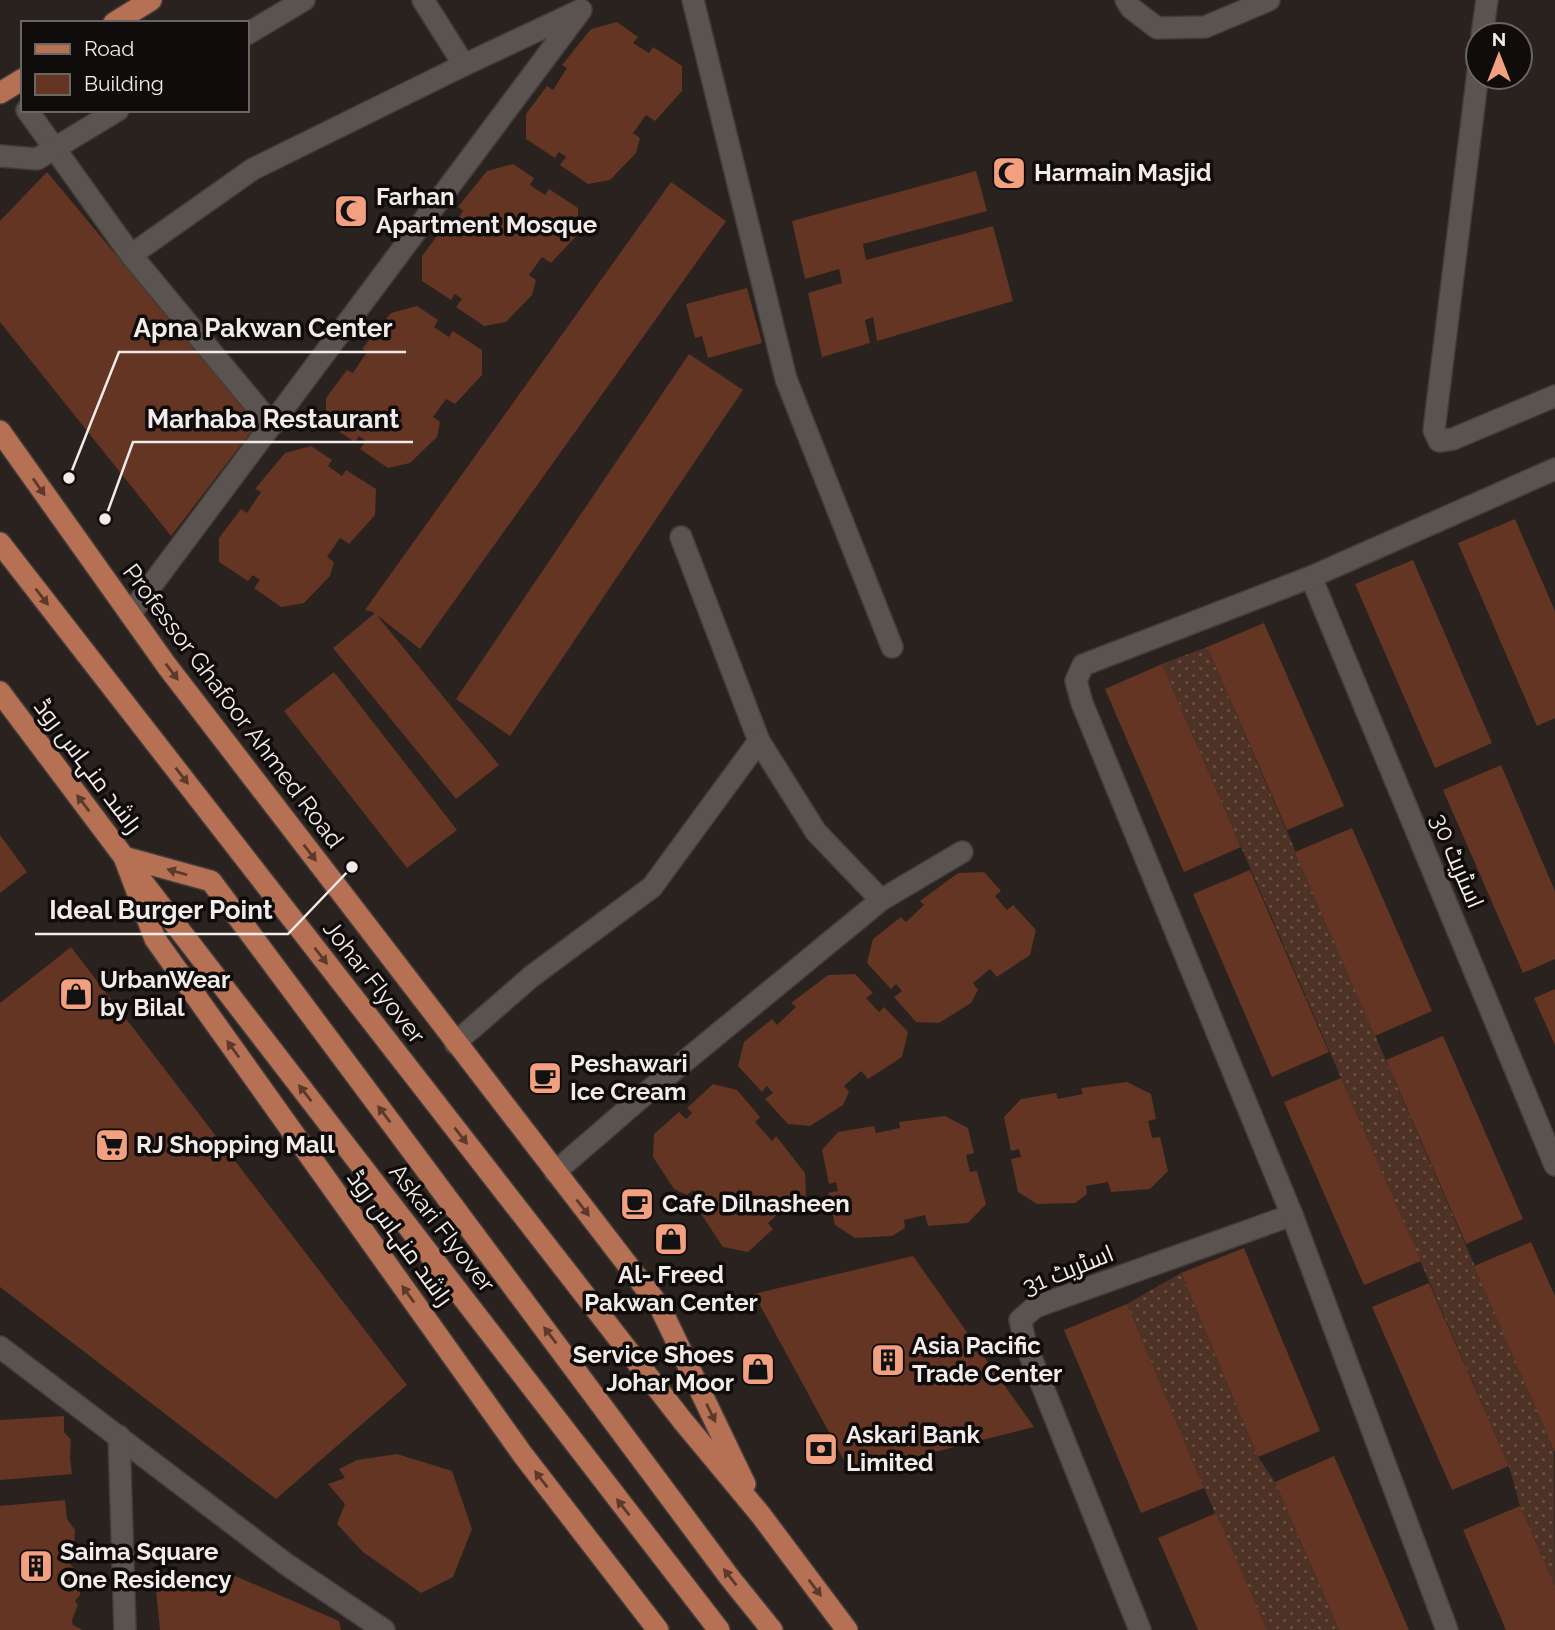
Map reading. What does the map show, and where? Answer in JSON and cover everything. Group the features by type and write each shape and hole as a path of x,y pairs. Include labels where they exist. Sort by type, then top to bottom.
{"main road":[{"path":"117,21 151,0"},
{"name":"Professor Ghafoor Ahmed Road","path":"0,431 130,614 455,1043 660,1307 760,1514"},
{"name":"Johar Flyover","path":"0,543 682,1420 760,1514"},
{"name":"راشد منہاس روڈ","path":"0,692 124,857 155,939 523,1455 658,1630"},
{"path":"124,857 211,881 730,1578 772,1630"},
{"name":"Askari Flyover","path":"124,857 719,1630"},
{"path":"760,1514 847,1630"}],"street":[{"path":"248,33 304,0"},
{"path":"423,0 464,65"},
{"path":"693,0 786,379 892,647"},
{"path":"1126,0 1130,8 1157,28 1205,27 1269,0"},
{"path":"1484,21 1487,0"},
{"path":"130,614 581,10 253,169 131,255"},
{"path":"11,86 21,102"},
{"path":"1476,91 1434,430 1439,441 1453,439 1555,396"},
{"path":"28,112 131,255 272,425"},
{"path":"0,156 37,159 115,112"},
{"path":"1447,1630 1292,1215 1082,703 1076,681 1083,665 1311,577 1555,469"},
{"path":"681,537 759,741 816,832 881,900"},
{"name":"اسٹریٹ 30","path":"1311,577 1555,1165"},
{"path":"455,1043 532,975 652,887 759,741"},
{"path":"555,1172 651,1089 881,900 962,852"},
{"name":"اسٹریٹ 31","path":"1140,1630 1026,1345 1020,1320 1035,1307 1292,1215"},
{"path":"0,1347 286,1564 384,1630"},
{"path":"119,1436 125,1630"}],"shaded area":[{"path":"1207,647 1554,1449 1555,1586 1520,1506 1509,1466 1162,664"},
{"path":"1181,1273 1258,1457 1275,1482 1339,1630 1267,1630 1204,1488 1127,1304"}],"building":[{"path":"617,22 638,37 633,43 649,53 653,47 682,66 682,91 655,121 646,115 633,133 640,138 636,153 610,180 588,184 560,165 566,157 559,152 555,158 526,139 526,114 547,86 553,90 567,68 562,65 591,29"},
{"path":"513,164 534,178 530,185 545,195 549,189 578,208 578,234 551,263 542,257 529,275 536,280 532,295 506,322 484,326 456,307 462,299 455,294 451,300 422,281 422,256 443,228 449,231 463,211 458,207 487,171"},
{"path":"976,171 987,211 863,244 866,260 993,226 1013,301 877,341 873,317 865,320 870,343 822,357 808,293 842,283 839,269 805,279 792,221"},
{"path":"47,172 257,424 171,536 0,322 0,221"},
{"path":"671,182 726,221 420,649 373,612 365,610"},
{"path":"747,288 762,343 708,358 702,336 695,338 686,304"},
{"path":"417,306 438,320 434,327 449,337 453,331 482,350 482,375 455,404 446,399 433,417 440,422 437,437 410,463 388,468 360,449 366,441 359,436 355,442 326,423 326,398 347,370 353,373 367,352 362,349 391,313"},
{"path":"689,354 743,390 510,736 456,699"},
{"path":"311,446 332,460 328,466 342,476 346,470 376,489 375,515 349,544 340,538 327,557 334,562 330,576 304,603 281,607 254,588 260,580 253,575 248,581 219,562 219,538 241,509 247,513 261,492 255,489 285,453"},
{"path":"1515,519 1555,611 1555,718 1537,726 1458,543"},
{"path":"1413,560 1492,743 1435,768 1355,584"},
{"path":"375,613 499,765 456,799 333,648"},
{"path":"1264,623 1344,806 1287,830 1207,647"},
{"path":"1162,664 1241,847 1184,872 1105,689"},
{"path":"334,672 457,830 407,868 284,711"},
{"path":"1501,765 1555,891 1555,959 1523,973 1443,790"},
{"path":"1352,828 1432,1011 1375,1036 1295,852"},
{"path":"0,835 27,872 0,893"},
{"path":"1250,870 1329,1052 1272,1077 1193,894"},
{"path":"984,872 1001,891 995,896 1007,910 1013,905 1036,930 1030,955 997,977 990,969 973,983 978,990 971,1003 939,1023 916,1022 894,997 902,991 896,984 891,989 867,963 873,939 901,917 906,922 924,905 920,901 958,873"},
{"name":"RJ Shopping Mall","path":"71,947 407,1385 276,1499 0,1287 0,1003"},
{"path":"855,974 873,993 866,998 879,1012 884,1007 908,1032 902,1057 868,1079 861,1071 844,1086 849,1092 843,1105 810,1126 788,1124 765,1099 773,1093 767,1086 762,1092 738,1066 744,1042 772,1019 777,1025 796,1007 791,1003 828,975"},
{"path":"1555,989 1555,1045 1534,998"},
{"path":"1443,1036 1523,1219 1466,1244 1386,1060"},
{"path":"1341,1078 1421,1261 1364,1285 1284,1102"},
{"path":"1127,1082 1151,1094 1156,1119 1148,1121 1152,1138 1160,1137 1168,1171 1150,1189 1111,1192 1108,1182 1086,1186 1087,1194 1075,1203 1037,1204 1018,1192 1011,1159 1021,1157 1019,1149 1011,1151 1004,1117 1021,1099 1056,1093 1058,1099 1083,1094 1081,1088"},
{"path":"713,1084 737,1090 760,1117 755,1122 772,1141 776,1136 805,1173 806,1199 787,1216 781,1211 768,1223 773,1229 748,1252 723,1247 701,1214 708,1206 693,1190 687,1195 674,1189 653,1157 654,1134 679,1112 686,1119 692,1113 687,1108"},
{"path":"945,1116 968,1128 974,1153 966,1155 970,1172 977,1171 986,1204 968,1223 928,1226 925,1215 904,1220 905,1228 892,1236 855,1238 835,1225 828,1193 838,1191 836,1182 829,1184 822,1150 838,1132 874,1126 876,1133 900,1128 899,1122"},
{"path":"1531,1242 1555,1296 1555,1452 1474,1266"},
{"path":"1244,1248 1320,1431 1258,1457 1181,1273"},
{"name":"Asia Pacific Trade Center","path":"913,1256 1034,1427 851,1473 754,1294"},
{"path":"1429,1283 1509,1466 1452,1490 1372,1307"},
{"path":"1127,1304 1204,1488 1141,1513 1064,1330"},
{"name":"Saima Square One Residency","path":"64,1416 64,1432 71,1440 72,1474 0,1480 0,1420"},
{"path":"397,1454 452,1471 472,1529 453,1577 421,1593 363,1552 337,1524 345,1504 328,1484 345,1478 339,1469 357,1460"},
{"path":"1334,1456 1409,1630 1339,1630 1275,1482"},
{"name":"Saima Square One Residency","path":"65,1500 67,1519 75,1530 74,1552 70,1558 70,1564 74,1568 71,1579 80,1587 80,1595 75,1601 78,1605 72,1620 73,1625 83,1630 0,1630 0,1506"},
{"path":"1520,1506 1555,1586 1555,1630 1506,1630 1463,1530"},
{"path":"1216,1513 1267,1630 1198,1630 1158,1538"},
{"path":"154,1571 233,1575 339,1621 341,1630 160,1630"}],"place":[{"name":"Harmain Masjid","path":"1009,173"},
{"name":"Farhan Apartment Mosque","path":"351,211"},
{"name":"Apna Pakwan Center","path":"69,478"},
{"name":"Marhaba Restaurant","path":"105,519"},
{"name":"Ideal Burger Point","path":"352,867"},
{"name":"UrbanWear by Bilal","path":"76,994"},
{"name":"Peshawari Ice Cream","path":"545,1078"},
{"name":"RJ Shopping Mall","path":"112,1145"},
{"name":"Cafe Dilnasheen","path":"637,1204"},
{"name":"Al- Freed Pakwan Center","path":"671,1239"},
{"name":"Asia Pacific Trade Center","path":"888,1360"},
{"name":"Service Shoes Johar Moor","path":"758,1369"},
{"name":"Askari Bank Limited","path":"821,1449"},
{"name":"Saima Square One Residency","path":"36,1566"}]}
